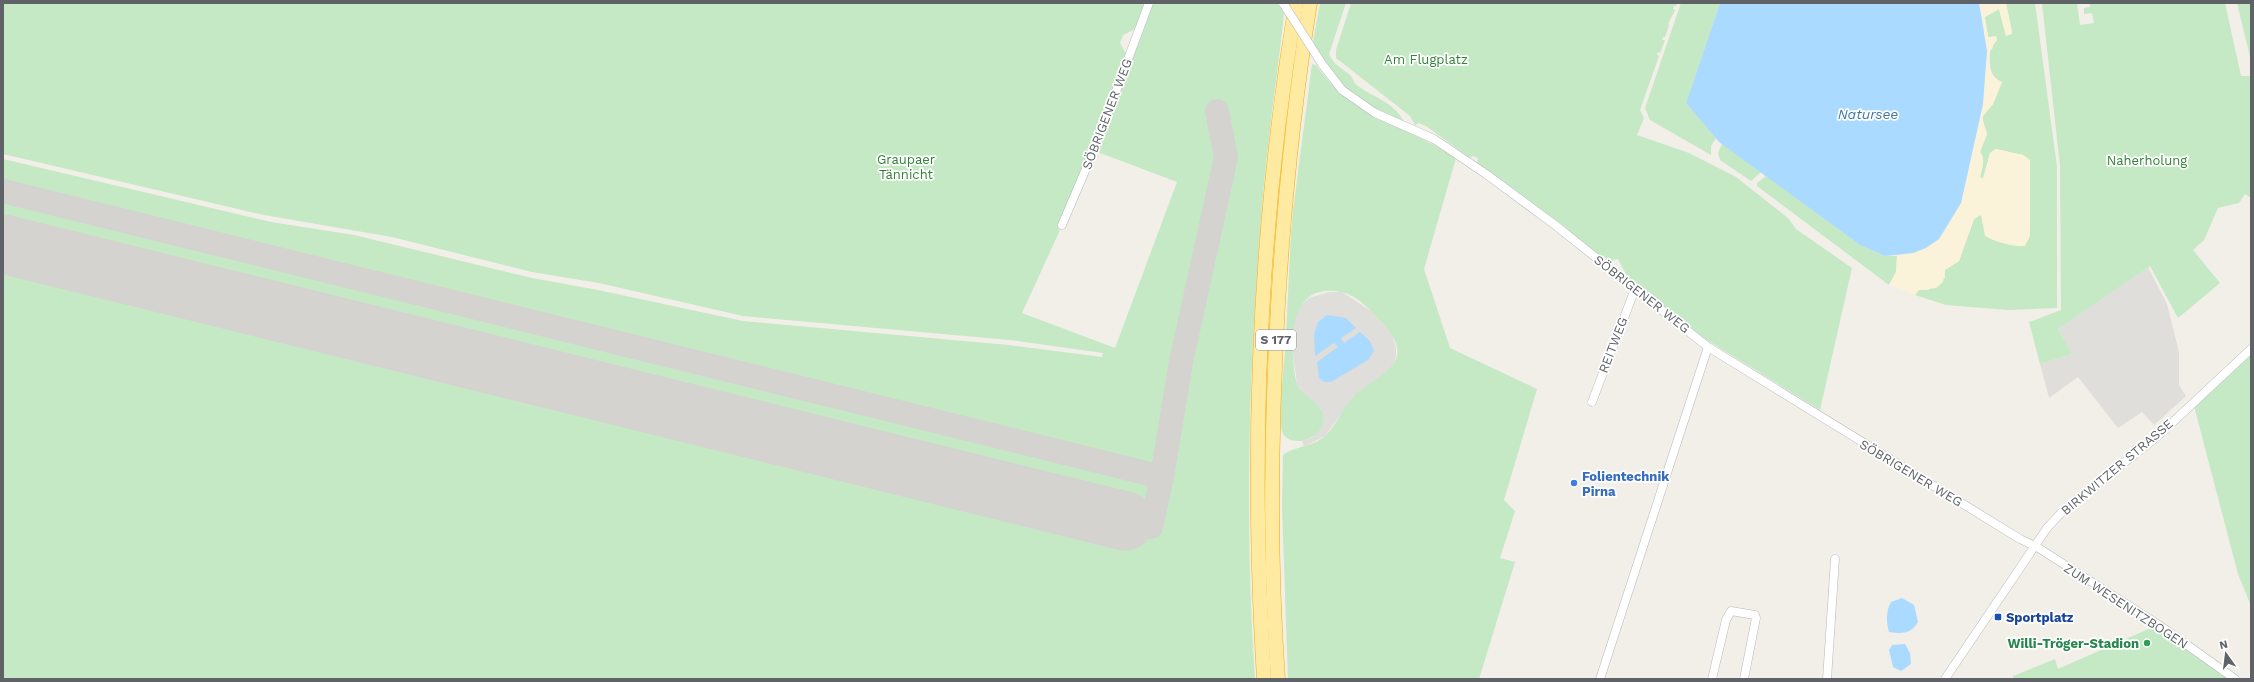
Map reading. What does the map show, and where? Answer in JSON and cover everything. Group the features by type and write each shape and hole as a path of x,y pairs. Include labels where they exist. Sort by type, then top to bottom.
{"highway":[{"name":"S 177","path":"1264,679 1258,511 1260,359 1270,212 1287,58 1296,3"},
{"name":"S 177","path":"1278,679 1274,629 1272,509 1275,365 1284,211 1310,3"}],"street":[{"name":"SÖBRIGENER WEG","path":"1062,225 1094,150 1149,3"},
{"name":"SÖBRIGENER WEG","path":"1283,3 1335,82 1359,102 1390,122 1434,139 1457,153 1555,225 1708,347 1999,526 2036,547"},
{"name":"REITWEG","path":"1592,402 1635,289"},
{"path":"1600,679 1708,347"},
{"name":"BIRKWITZER STRASSE","path":"1945,679 2036,547 2047,528 2061,513 2159,435 2251,349"},
{"name":"ZUM WESENITZBOGEN","path":"2036,547 2159,625 2235,679"},
{"path":"1827,679 1834,559"},
{"path":"1712,679 1726,620 1731,611 1755,616 1756,618 1744,679"}],"shaded area":[{"path":"2148,267 2167,304 2179,352 2179,385 2186,396 2154,425 2142,412 2118,428 2078,377 2049,398 2040,364 2072,354 2058,329"},
{"path":"1329,292 1342,292 1371,311 1392,334 1396,348 1396,355 1394,364 1386,375 1353,397 1325,436 1304,447 1302,441 1313,437 1321,409 1302,392 1297,384 1293,355 1293,325 1295,314 1302,304 1309,298"}],"green space":[{"name":"Graupaer Tännicht","path":"3,3 1145,3 1135,29 1123,35 1120,43 1126,54 1091,150 1058,229 1060,230 1022,313 1115,348 1177,182 1095,151 1152,3 1278,3 1284,14 1264,183 1251,384 1249,502 1255,679 3,679 3,159 271,222 354,235 532,278 598,290 743,321 1008,345 1102,357 1103,353 1010,340 743,316 599,283 532,272 392,237 264,215 3,154"},
{"path":"1320,3 1346,3 1329,54 1335,63 1350,75 1356,85 1382,100 1394,109 1403,120 1400,123 1376,110 1346,88 1328,68 1313,42"},
{"name":"Am Flugplatz","path":"1351,3 1677,3 1676,6 1674,6 1673,9 1675,10 1668,24 1665,37 1663,37 1662,40 1665,40 1660,53 1658,52 1657,55 1659,56 1640,110 1644,118 1637,135 1689,153 1736,177 1788,218 1796,229 1852,268 1820,410 1697,334 1628,278 1618,259 1615,259 1612,262 1603,256 1600,257 1568,231 1568,229 1477,163 1478,158 1473,156 1470,158 1426,126 1419,123 1415,125 1410,116 1336,58 1336,50"},
{"path":"1681,3 1720,3 1686,103 1716,138 1711,146 1711,155 1650,120 1645,108"},
{"path":"2006,3 2035,3 2057,167 2057,308 2008,310 1946,305 1915,295 1919,290 1928,290 1945,278 1945,270 1959,261 1974,219 1982,214 1982,223 2030,236 2030,160 2023,155 1996,149 1990,153 1983,179 1980,177 1983,158 1980,152 1987,134 1983,116 1993,104 2002,82 1992,73 1990,51 1993,48 1990,37 1988,37 1985,17 1999,9 2006,36 2012,31"},
{"name":"Naherholung","path":"2042,3 2077,3 2080,25 2094,23 2092,13 2084,14 2084,8 2090,7 2090,3 2225,3 2241,76 2251,76 2251,198 2245,194 2239,203 2218,208 2204,240 2193,250 2220,283 2178,318 2150,266 2058,329 2072,354 2040,364 2029,322 2061,310 2060,166"},
{"path":"2237,3 2251,3 2251,61"},
{"path":"1312,64 1316,65 1330,82 1362,108 1456,158 1424,269 1450,348 1537,389 1504,500 1515,511 1500,558 1515,562 1479,679 1288,679 1282,506 1283,455 1320,440 1325,436 1352,398 1389,369 1395,360 1397,351 1394,339 1384,325 1365,305 1353,297 1341,292 1326,291 1315,294 1306,300 1299,309 1293,332 1292,344 1294,372 1301,391 1318,406 1321,411 1323,422 1320,430 1314,436 1306,440 1298,441 1288,439 1284,436 1281,424 1281,404 1293,211"},
{"path":"1722,144 1761,172 1751,181 1720,160 1718,153"},
{"path":"1766,176 1860,245 1885,256 1897,256 1896,272 1889,285 1757,186 1757,183"},
{"path":"2251,355 2251,606 2238,574 2194,406"},
{"name":"Willi-Tröger-Stadion","path":"2153,627 2230,679 2013,679 2013,676 2055,659 2058,669"}],"sand":[{"path":"1979,3 2006,3 2012,34 2006,36 1999,9 1985,17 1988,37 1996,36 1997,40 1989,55 1988,60 1990,69 1995,77 2002,82 1993,104 1983,116 1987,134 1980,152 1983,161 1980,177 1983,179 1990,153 1996,149 2023,155 2030,160 2030,236 2025,246 2004,244 1994,240 1985,236 1981,215 1974,219 1959,261 1945,270 1943,282 1936,288 1919,290 1915,295 1889,285 1896,272 1897,256 1913,253 1926,248 1939,239 1961,203 1983,104 1984,22"}],"water":[{"name":"Natursee","path":"1720,3 1979,3 1987,51 1983,104 1961,203 1939,239 1926,248 1913,253 1885,256 1860,245 1719,142 1686,103"},
{"path":"1327,315 1346,318 1356,328 1341,338 1344,343 1360,332 1370,341 1374,351 1368,360 1331,382 1324,382 1319,378 1317,362 1338,347 1334,343 1315,356 1314,334 1318,322"},
{"path":"1902,598 1914,605 1918,622 1909,631 1898,633 1889,632 1887,617 1889,605 1891,602"},
{"path":"1905,644 1910,653 1911,664 1901,671 1893,667 1889,650 1892,645"}],"taxiway":[{"path":"1162,477 1181,362 1226,157 1217,111"},
{"path":"3,191 1162,477 1151,527 1125,521"}],"runway":[{"path":"3,244 1125,521"}],"place":[{"name":"Folientechnik Pirna","path":"1574,483"},
{"name":"Sportplatz","path":"1998,617"},
{"name":"Willi-Tröger-Stadion","path":"2147,643"}]}
